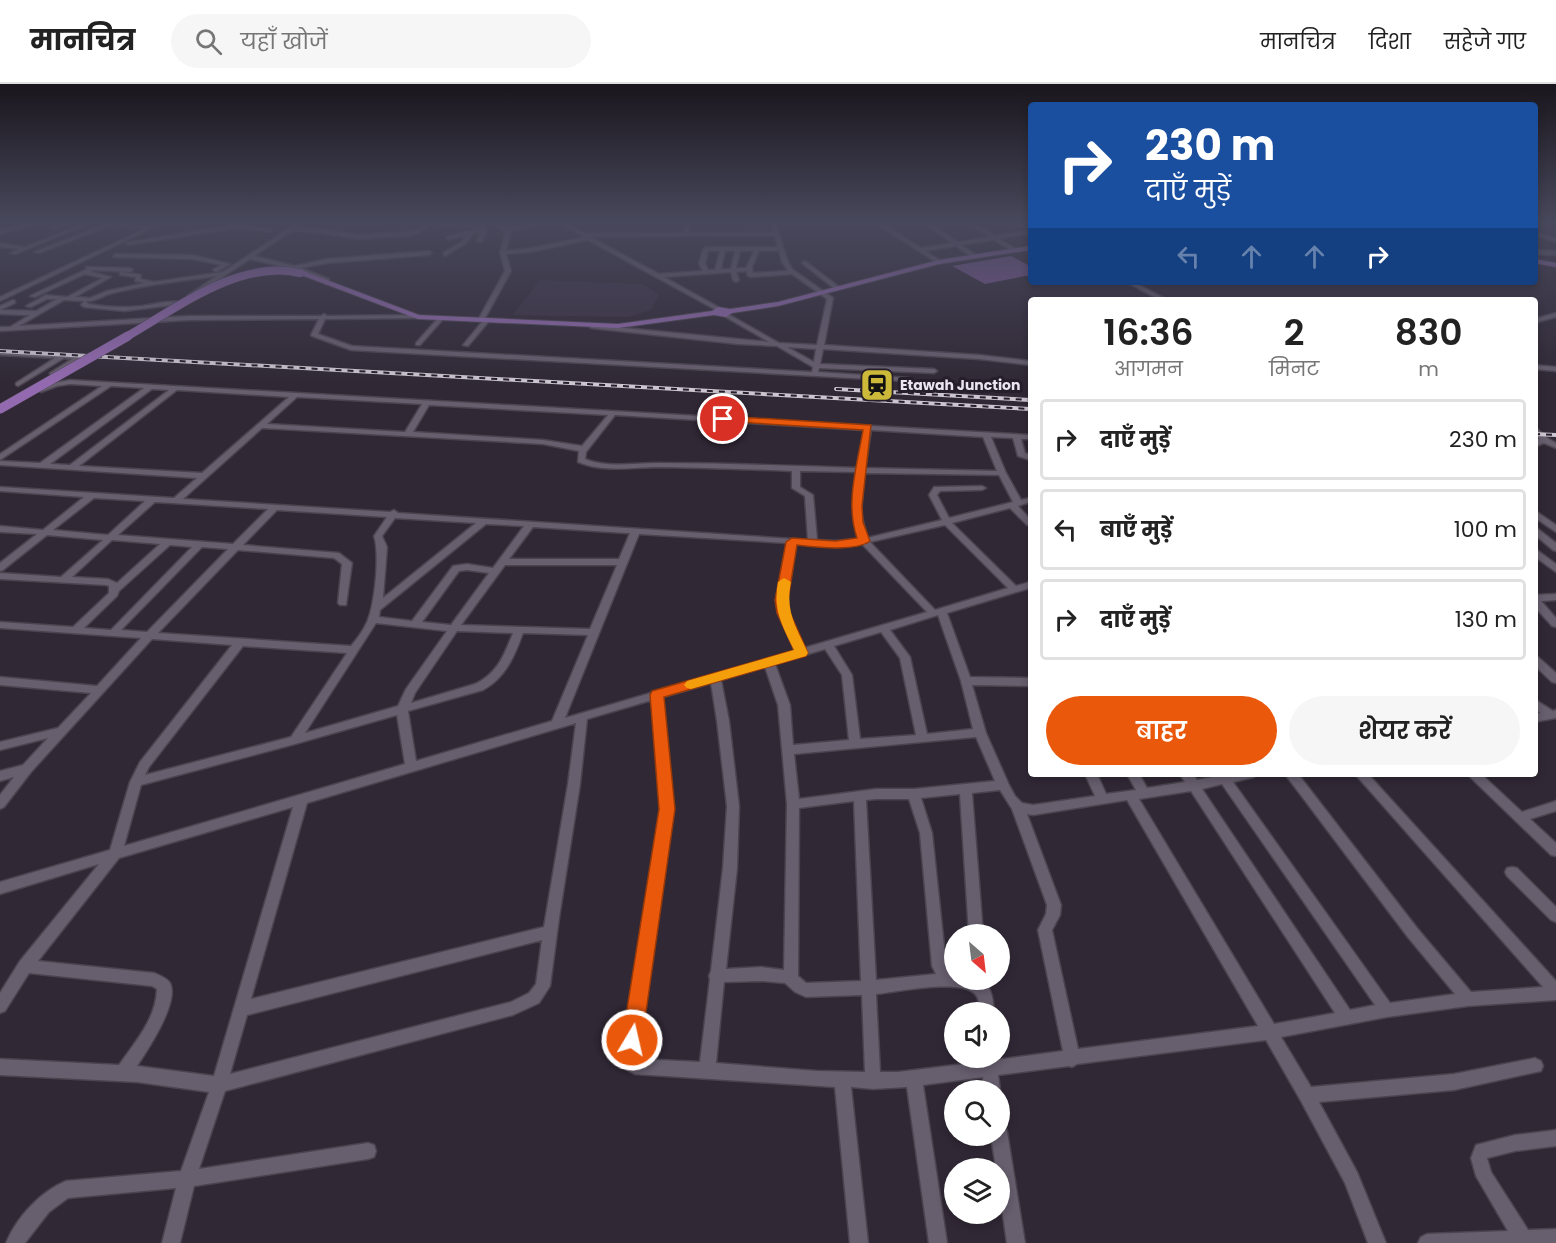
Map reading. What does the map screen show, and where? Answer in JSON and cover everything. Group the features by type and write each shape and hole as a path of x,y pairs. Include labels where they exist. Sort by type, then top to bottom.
{"main road":[{"path":"0,411 227,280 242,276"},
{"path":"312,276 418,317 593,327 641,324 716,311 728,313 778,304 884,276"}],"street":[{"path":"0,299 48,276"},
{"path":"33,297 76,276"},
{"path":"11,329 108,277 105,276"},
{"path":"139,276 137,280 155,284"},
{"path":"179,303 168,302 137,308 84,305 109,292 199,276"},
{"path":"141,321 179,303 220,276"},
{"path":"466,345 484,320 506,276"},
{"path":"658,276 716,311"},
{"path":"735,276 736,280"},
{"path":"798,276 830,298 814,374"},
{"path":"822,276 837,288"},
{"path":"1135,285 1159,297"},
{"path":"132,296 140,288"},
{"path":"29,306 46,297 91,300"},
{"path":"0,310 13,302"},
{"path":"0,310 38,313"},
{"path":"0,317 11,312"},
{"path":"728,313 816,366 933,371"},
{"path":"1538,320 1556,315"},
{"path":"324,316 314,335 351,348 906,379"},
{"path":"0,329 189,318 418,317"},
{"path":"418,344 441,318"},
{"path":"593,327 1028,363"},
{"path":"891,357 898,351"},
{"path":"0,353 79,357 0,404"},
{"path":"18,384 64,356"},
{"path":"877,369 884,363"},
{"path":"1538,367 1556,369"},
{"path":"0,411 55,384 69,382 1028,437"},
{"path":"0,460 110,384"},
{"path":"43,465 150,387"},
{"path":"72,467 176,388"},
{"path":"177,500 294,396"},
{"path":"408,434 427,402"},
{"path":"613,413 584,449 580,455 581,460 594,465 1002,473"},
{"path":"260,426 543,442 584,449"},
{"path":"868,428 857,491 856,515 864,541 938,613 966,681 980,733 1003,785 1013,804 1018,808 1054,905 1053,915 1045,930 1072,1059"},
{"path":"1538,433 1544,440 1556,446"},
{"path":"986,434 1015,504 1028,520"},
{"path":"1016,436 1022,454 1028,457"},
{"path":"1538,443 1544,440"},
{"path":"0,460 204,476"},
{"path":"796,470 796,488 808,495 813,543"},
{"path":"982,488 942,488 934,491 947,522 1015,590"},
{"path":"0,489 394,513 634,532 847,544 947,522 1028,501"},
{"path":"0,568 92,495"},
{"path":"63,580 153,498"},
{"path":"0,804 27,769 148,636 276,506"},
{"path":"295,740 353,650 365,636 375,614 381,547 378,536 394,513"},
{"path":"1538,514 1556,515"},
{"path":"1538,516 1556,529"},
{"path":"375,614 485,520"},
{"path":"411,768 402,710 410,692 531,523"},
{"path":"0,530 327,554 344,558 347,563 343,603"},
{"path":"0,538 11,530"},
{"path":"556,725 634,532"},
{"path":"1538,532 1556,548"},
{"path":"75,631 109,600 116,589 168,542"},
{"path":"792,542 781,600 783,613 801,653"},
{"path":"112,634 200,545"},
{"path":"1538,554 1556,569"},
{"path":"416,624 456,568 622,562"},
{"path":"0,576 108,582 116,589"},
{"path":"0,888 1028,586"},
{"path":"1538,598 1556,597"},
{"path":"1538,603 1556,624"},
{"path":"375,614 416,624 454,628 592,632"},
{"path":"2,626 353,650"},
{"path":"884,628 905,657 922,738"},
{"path":"136,782 402,710 490,682 502,671 519,631"},
{"path":"0,1006 25,966 115,854 136,782 153,751 239,643"},
{"path":"828,645 848,675 855,744"},
{"path":"768,662 784,705 793,804 791,979"},
{"path":"1538,663 1556,679"},
{"path":"707,1070 730,868 733,806 723,721 715,678"},
{"path":"966,681 1028,685"},
{"path":"2,684 100,690"},
{"path":"657,695 667,809 631,1059 635,1066 873,1081 914,1078 960,1068"},
{"path":"1538,705 1554,714"},
{"path":"1538,716 1554,714"},
{"path":"0,1067 123,1074 219,1085 453,1025 527,1003 540,992 543,986 548,932 578,767 582,717"},
{"path":"0,746 62,730"},
{"path":"789,750 980,733"},
{"path":"0,776 27,769"},
{"path":"1092,777 1103,800"},
{"path":"1134,777 1138,794 1351,1178 1377,1243"},
{"path":"1018,808 1033,810 1138,794 1189,780 1225,780 1238,777"},
{"path":"1293,777 1412,932 1468,999"},
{"path":"1364,777 1556,992"},
{"path":"1476,777 1556,851"},
{"path":"1189,780 1346,1017"},
{"path":"1225,780 1387,1010"},
{"path":"793,804 860,796 914,794 1003,785"},
{"path":"966,788 975,924"},
{"path":"914,794 926,833 939,966 944,971"},
{"path":"860,796 873,1081"},
{"path":"171,1243 187,1179 219,1085 301,801"},
{"path":"1520,817 1556,806"},
{"path":"1512,872 1556,916"},
{"path":"241,1009 548,932"},
{"path":"25,966 154,980 164,986 165,997 158,1017 123,1074"},
{"path":"716,976 779,976 791,979 799,988 806,990 868,988 944,980"},
{"path":"1010,1061 1072,1059 1270,1032 1387,1010 1468,999 1556,992"},
{"path":"1307,1095 1454,1082 1535,1066"},
{"path":"914,1078 938,1243"},
{"path":"842,1080 859,1243"},
{"path":"1523,1239 1484,1176 1479,1158 1482,1151 1515,1143 1556,1138"},
{"path":"1001,1146 1016,1243"},
{"path":"15,1243 32,1217 49,1198 66,1190 187,1179 368,1151"},
{"path":"1427,1243 1556,1238"}],"shaded area":[{"path":"970,276 1025,276 985,284"},
{"path":"540,280 643,284 659,295 651,310 628,317 513,315"}],"railway":[{"path":"0,351 1028,409"},
{"path":"836,389 1028,400"},
{"path":"1538,434 1556,435"}],"slow traffic":[{"path":"691,685 801,653 783,613 781,600 784,582"}],"place":[{"name":"Etawah Junction","path":"877,385"}],"route":[{"path":"632,1040 667,809 668,794 657,695 801,653 783,613 781,600 792,542 847,544 864,541 857,522 856,506 868,428 723,419"}]}
